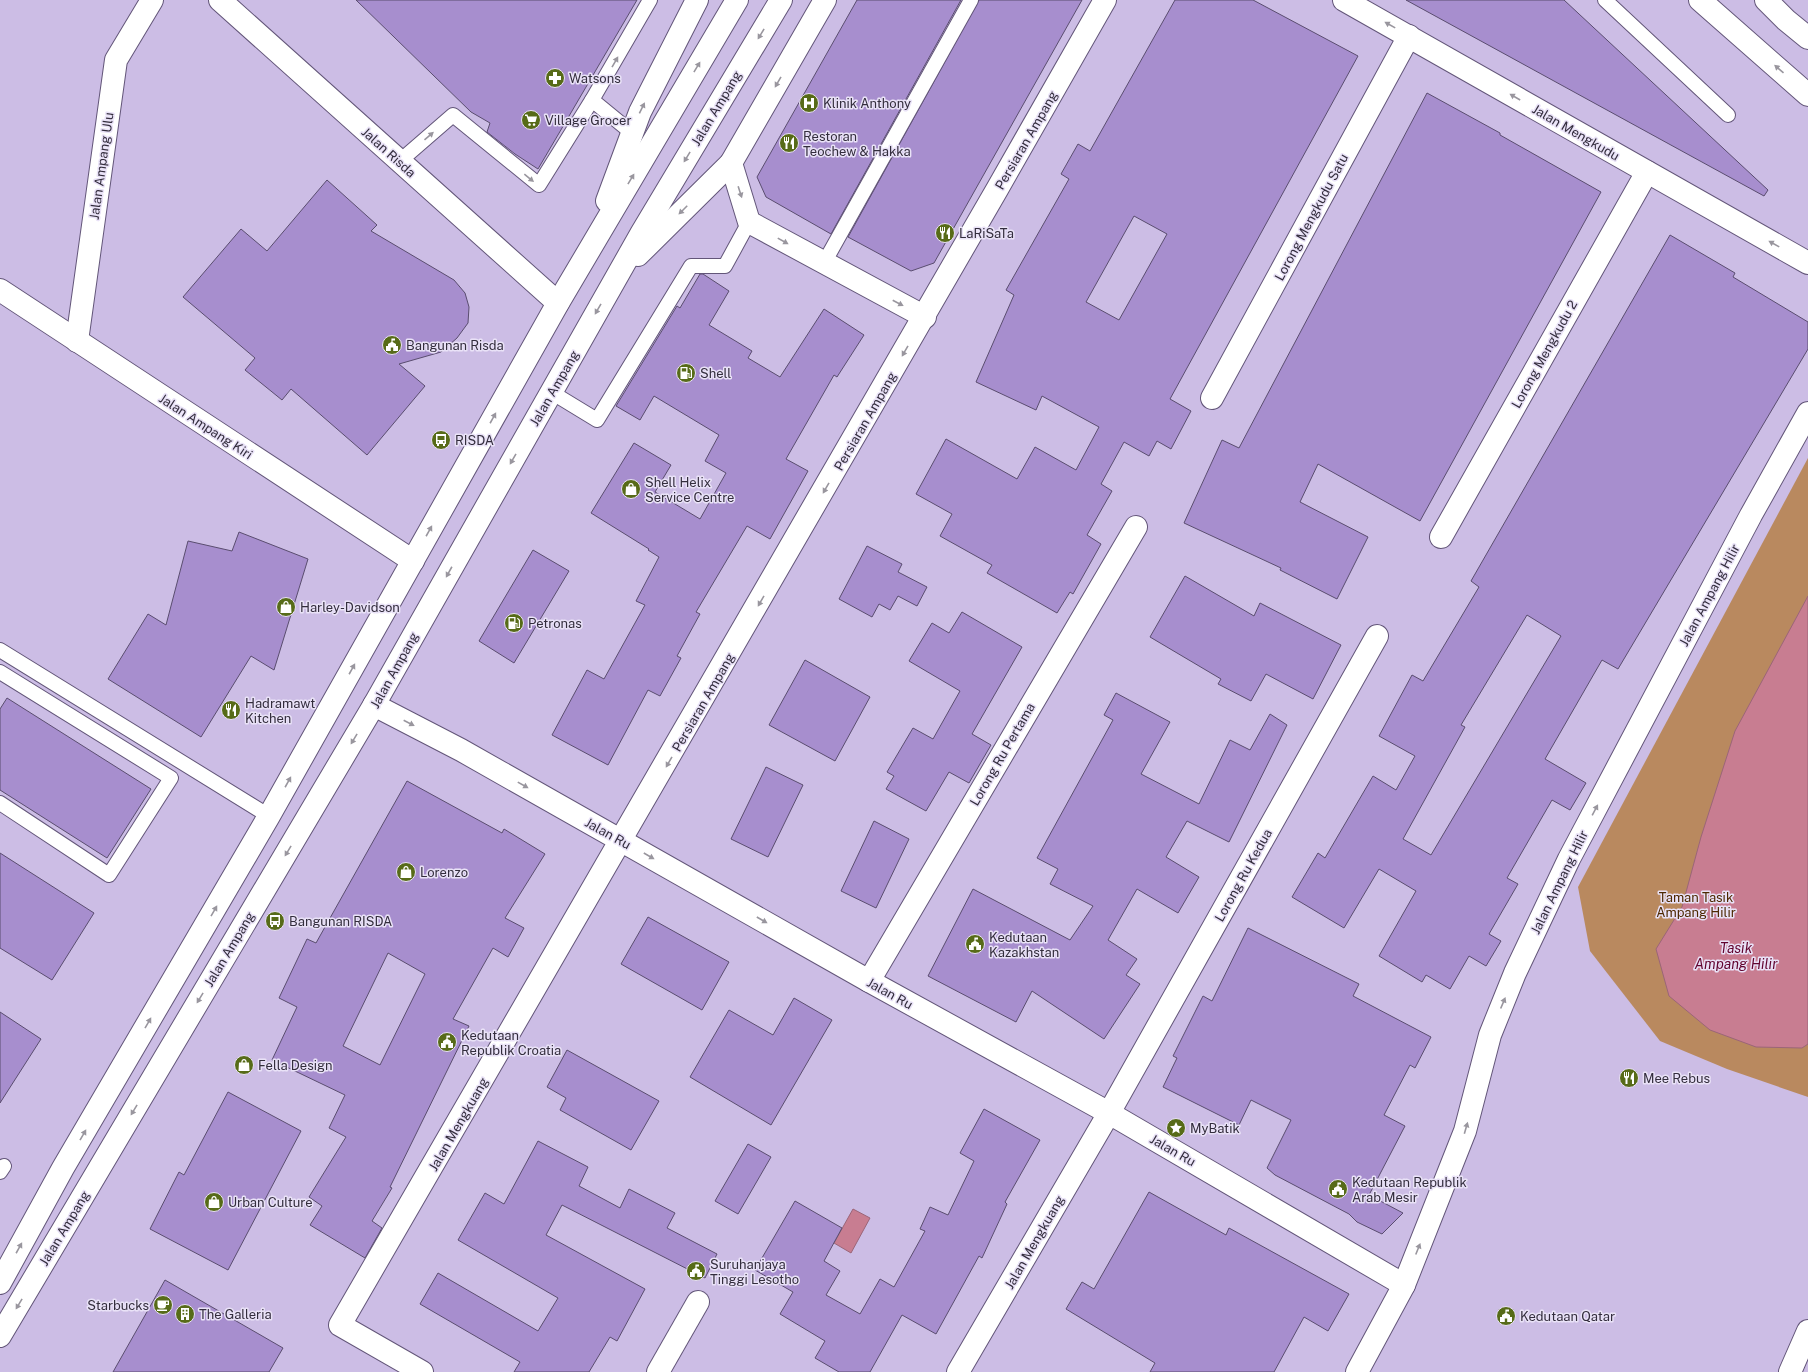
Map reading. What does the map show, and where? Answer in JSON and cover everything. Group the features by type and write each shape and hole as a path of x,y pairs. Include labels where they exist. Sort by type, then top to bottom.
{"main road":[{"name":"Jalan Ampang Ulu","path":"77,341 116,60 152,0"},
{"name":"Jalan Risda","path":"220,0 558,303"},
{"path":"589,249 631,132 697,0"},
{"path":"0,1283 64,1168 269,816 589,249 737,0"},
{"name":"Jalan Ampang","path":"0,1336 374,705 551,392 781,0"},
{"path":"618,276 730,163 825,0"},
{"name":"Persiaran Ampang","path":"623,841 925,317 1105,0"},
{"name":"Jalan Mengkudu","path":"1344,0 1808,263"},
{"path":"1700,0 1808,95"},
{"path":"1766,0 1786,20 1808,38"},
{"name":"Lorong Mengkudu Satu","path":"1212,398 1409,36"},
{"path":"730,163 749,222 925,317"},
{"name":"Lorong Mengkudu 2","path":"1441,537 1647,172"},
{"name":"Jalan Ampang Kiri","path":"0,290 413,561"},
{"name":"Jalan Ampang Hilir","path":"1356,1372 1404,1285 1465,1131 1490,1035 1519,966 1569,860 1751,515 1808,413"},
{"name":"Lorong Ru Pertama","path":"869,981 1136,527"},
{"name":"Lorong Ru Kedua","path":"1109,1113 1377,636"},
{"name":"Jalan Ru","path":"374,705 461,750 869,981 1109,1113 1404,1285"},
{"name":"Jalan Mengkuang","path":"422,1372 340,1325 623,841"},
{"name":"Jalan Mengkuang","path":"958,1372 1109,1113"},
{"path":"658,1372 698,1302"},
{"path":"1790,1372 1808,1331"}],"lane":[{"path":"400,161 453,115 538,185 592,100 650,0"},
{"path":"824,263 971,0"},
{"path":"1604,0 1728,116"},
{"path":"592,100 631,132"},
{"path":"551,392 597,420 691,266 725,266 749,222"},
{"path":"0,650 269,816"},
{"path":"0,672 171,778 109,875 0,803"}],"green space":[{"name":"Taman Tasik Ampang Hilir","path":"1808,458 1808,1097 1727,1069 1660,1041 1590,951 1578,887"}],"water":[{"name":"Tasik Ampang Hilir","path":"1808,596 1808,1044 1802,1048 1756,1047 1710,1030 1669,996 1656,949 1682,907 1701,837 1735,731"},
{"path":"853,1209 870,1218 851,1253 834,1243"}],"building":[{"path":"356,0 637,0 538,169 515,154 487,132 490,123 471,112"},
{"path":"857,0 961,0 831,234 766,197 757,177"},
{"path":"979,0 1082,0 934,263 911,271 848,237"},
{"path":"1175,0 1253,0 1358,56 1170,399 1191,411 1171,449 1157,441 1149,456 1124,442 1101,484 1112,491 1087,535 1101,544 1073,594 1070,592 1057,613 987,573 992,565 940,536 952,514 916,494 946,439 1017,479 1035,447 1076,470 1099,427 1042,396 1036,410 976,382 1014,295 1006,290 1069,179 1061,174 1078,144 1090,151","holes":["1134,216 1167,234 1119,320 1086,302"]},
{"path":"1406,0 1564,0 1768,190 1764,196"},
{"path":"1427,93 1500,133 1500,135 1601,192 1420,521 1318,464 1300,502 1368,537 1337,599 1280,570 1281,568 1184,523 1222,440 1239,448"},
{"path":"327,180 377,225 371,231 454,280 465,293 469,307 468,323 457,338 441,352 399,364 425,386 367,455 291,389 282,400 245,370 255,358 183,297 241,229 267,251"},
{"path":"1670,235 1735,273 1733,277 1808,322 1808,349 1618,669 1602,660 1545,759 1586,783 1570,810 1552,800 1507,878 1518,884 1489,934 1501,941 1486,966 1469,956 1450,989 1426,975 1422,982 1379,956 1416,891 1379,869 1344,928 1292,897 1318,853 1325,858 1373,776 1396,790 1415,756 1379,736 1412,675 1423,681 1479,587 1471,581","holes":["1527,615 1561,636 1431,855 1403,839 1465,727 1461,725"]},
{"path":"700,274 703,274 729,291 709,325 752,351 748,358 780,377 824,309 864,335 837,377 834,375 786,459 808,471 770,539 747,526 696,612 700,614 677,656 681,658 660,696 648,690 608,765 552,735 587,670 604,679 645,605 636,601 659,557 648,550 649,549 591,513 634,443 671,465 655,492 700,519 726,473 705,461 719,435 654,396 640,420 616,406 677,306 680,308"},
{"path":"239,532 308,559 274,670 251,656 201,737 108,679 148,614 166,625 188,541 232,551"},
{"path":"867,546 902,564 898,572 927,587 917,606 898,596 890,610 879,604 872,617 839,599"},
{"name":"Petronas","path":"533,550 569,571 514,663 479,641"},
{"path":"1185,576 1254,616 1260,603 1341,645 1313,699 1266,674 1251,701 1218,684 1221,679 1150,637"},
{"path":"962,612 1022,647 972,734 991,745 969,783 949,772 926,811 886,789 894,776 887,772 913,728 933,739 960,691 909,661 932,623 949,633"},
{"path":"805,660 870,697 835,761 769,725"},
{"path":"1116,693 1170,722 1141,774 1199,804 1230,740 1250,750 1270,714 1287,725 1229,842 1187,821 1166,857 1199,877 1178,913 1137,889 1108,940 1137,959 1126,975 1140,984 1104,1039 1032,991 1016,1022 928,976 973,889 1070,940 1093,906 1050,884 1058,869 1037,858 1113,720 1104,715"},
{"path":"7,698 151,789 107,858 0,790 0,709"},
{"path":"766,767 803,785 768,857 731,839"},
{"path":"407,781 502,833 504,829 545,854 505,918 524,928 508,957 493,948 453,1019 469,1026 390,1187 392,1188 372,1221 382,1228 365,1258 310,1225 322,1206 309,1197 346,1137 329,1128 345,1095 272,1060 297,1007 279,998 307,939 316,943","holes":["388,953 425,974 380,1065 343,1046"]},
{"path":"874,821 909,839 876,908 841,891"},
{"path":"0,853 94,913 52,980 0,948"},
{"path":"648,917 729,962 702,1010 621,964"},
{"path":"1248,928 1359,984 1353,996 1431,1037 1415,1068 1410,1065 1384,1115 1405,1126 1369,1195 1403,1213 1382,1234 1357,1222 1349,1214 1275,1175 1267,1168 1291,1120 1251,1100 1239,1125 1163,1087 1177,1058 1173,1056 1203,996 1212,1001"},
{"path":"794,998 832,1020 771,1125 690,1077 729,1010 773,1035"},
{"path":"0,1012 41,1039 0,1103"},
{"path":"567,1050 659,1101 631,1150 560,1110 566,1098 547,1087"},
{"name":"Urban Culture","path":"228,1092 301,1131 228,1270 150,1229 179,1172 184,1175"},
{"path":"984,1109 1040,1140 1005,1202 1007,1204 982,1258 979,1256 936,1334 902,1315 870,1372 839,1372 815,1358 825,1341 780,1314 793,1292 755,1270 795,1201 842,1228 824,1261 840,1271 826,1295 860,1314 880,1279 894,1287 925,1231 920,1229 930,1207 948,1215 974,1161 960,1153"},
{"path":"538,1141 588,1167 579,1186 620,1208 629,1189 675,1213 667,1228 717,1254 705,1278 562,1205 546,1235 645,1289 617,1341 610,1337 589,1372 514,1372 520,1362 420,1304 438,1273 538,1331 558,1298 458,1240 485,1193 504,1204"},
{"path":"748,1144 771,1157 738,1214 715,1201"},
{"path":"1149,1192 1226,1235 1229,1228 1349,1294 1328,1331 1304,1317 1274,1372 1150,1372 1155,1363 1066,1309 1082,1282 1094,1289"},
{"name":"The Galleria","path":"165,1280 283,1348 269,1372 113,1372"}],"place":[{"name":"Watsons","path":"555,78"},
{"name":"Klinik Anthony","path":"809,103"},
{"name":"Village Grocer","path":"531,120"},
{"name":"Restoran Teochew & Hakka","path":"789,143"},
{"name":"LaRiSaTa","path":"945,233"},
{"name":"Bangunan Risda","path":"392,345"},
{"name":"Shell","path":"686,373"},
{"name":"RISDA","path":"441,440"},
{"name":"Shell Helix Service Centre","path":"631,489"},
{"name":"Harley-Davidson","path":"286,607"},
{"name":"Petronas","path":"514,623"},
{"name":"Hadramawt Kitchen","path":"231,710"},
{"name":"Lorenzo","path":"406,872"},
{"name":"Bangunan RISDA","path":"275,921"},
{"name":"Kedutaan Kazakhstan","path":"975,944"},
{"name":"Kedutaan Republik Croatia","path":"447,1042"},
{"name":"Fella Design","path":"244,1065"},
{"name":"Mee Rebus","path":"1629,1078"},
{"name":"MyBatik","path":"1176,1128"},
{"name":"Kedutaan Republik Arab Mesir","path":"1338,1189"},
{"name":"Urban Culture","path":"214,1202"},
{"name":"Suruhanjaya Tinggi Lesotho","path":"696,1271"},
{"name":"Starbucks","path":"163,1305"},
{"name":"The Galleria","path":"185,1314"},
{"name":"Kedutaan Qatar","path":"1506,1316"}]}
